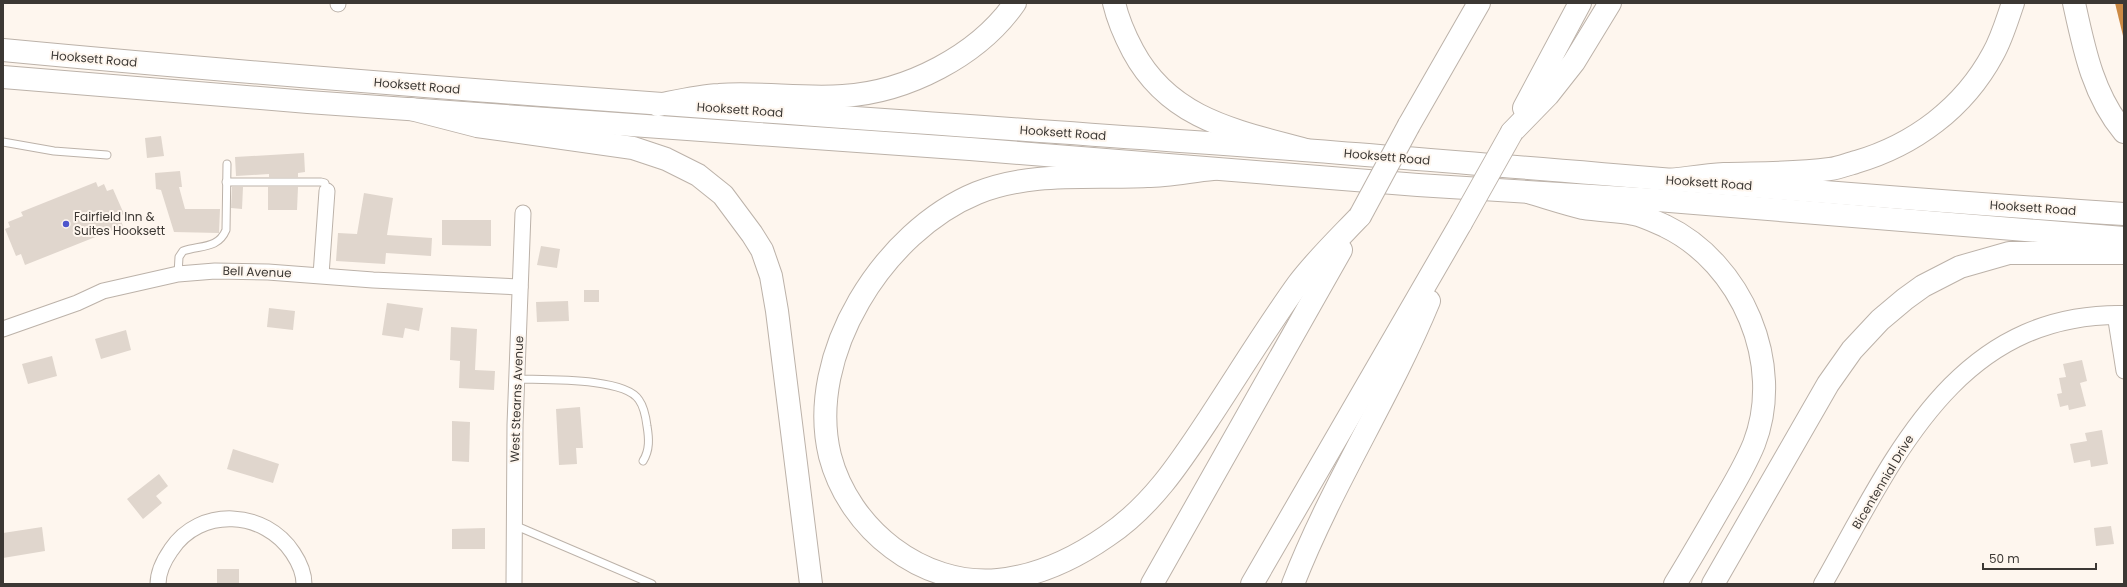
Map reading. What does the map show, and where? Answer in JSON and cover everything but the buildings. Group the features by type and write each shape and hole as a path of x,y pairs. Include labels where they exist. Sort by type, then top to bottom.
{"main road":[{"path":"658,105 718,95 843,96 879,91 899,85 934,70 961,55 987,34 1015,3"},
{"path":"1114,3 1127,39 1140,64 1157,86 1179,105 1202,118 1235,131 1306,150"},
{"path":"1440,72 1448,30 1461,3"},
{"path":"1152,584 1479,3"},
{"path":"1252,584 1461,223 1512,132 1580,3"},
{"path":"1512,132 1548,95 1574,62 1610,3"},
{"path":"1670,180 1723,174 1788,174 1832,169 1882,154 1912,139 1936,123 1958,102 1977,79 1993,54 2013,3"},
{"path":"2074,3 2092,78 2103,101 2124,132"},
{"name":"Hooksett Road","path":"3,50 187,67 658,105 1306,150 1670,180 2124,214"},
{"name":"Hooksett Road","path":"3,77 1531,193 1657,200 2124,238"},
{"path":"411,109 477,126 633,148 666,159 698,175 722,195 738,213 762,250 771,276 777,311 811,584"},
{"path":"1213,169 1149,176 1042,178 1018,181 978,192 936,215 914,233 876,273 848,322 836,355 829,382 827,432 831,457 841,484 855,510 893,550 944,574 972,580 997,580 1026,575 1055,566 1109,535 1135,515 1162,486 1187,453 1299,282 1360,216"},
{"path":"1531,193 1584,208 1635,214 1684,236 1725,275 1741,300 1754,330 1760,352 1763,377 1763,406 1754,444 1737,479 1675,584"},
{"path":"1293,584 1310,540 1414,336 1461,223"},
{"path":"1713,584 1828,384 1852,350 1880,320 1905,299 1923,286 1960,267 2009,253 2124,253"}],"street":[{"path":"321,275 327,191"},
{"name":"West Stearns Avenue","path":"514,584 515,425 518,379 523,213"},
{"name":"Bell Avenue","path":"3,329 77,303 103,291 178,274 216,271 268,272 373,280 520,287"},
{"path":"2119,315 2124,371"},
{"name":"Bicentennial Drive","path":"1823,584 1896,456 1930,408 1952,383 1979,361 2010,341 2041,328 2073,318 2119,315"},
{"path":"156,583 164,560 176,543 191,529 210,520 231,518 252,521 271,529 287,543 298,561 304,584"}],"lane":[{"path":"3,142 54,151 107,155"},
{"path":"178,274 179,257 183,251 214,244 222,238 226,230 227,164"},
{"path":"226,182 321,182 325,183 327,191"},
{"path":"518,379 581,381 618,386 639,398 646,418 649,441 643,461"},
{"path":"514,525 652,584"}],"shaded area":[{"path":"2115,3 2124,3 2124,40"}],"place":[{"name":"Fairfield Inn & Suites Hooksett","path":"66,224"}]}
